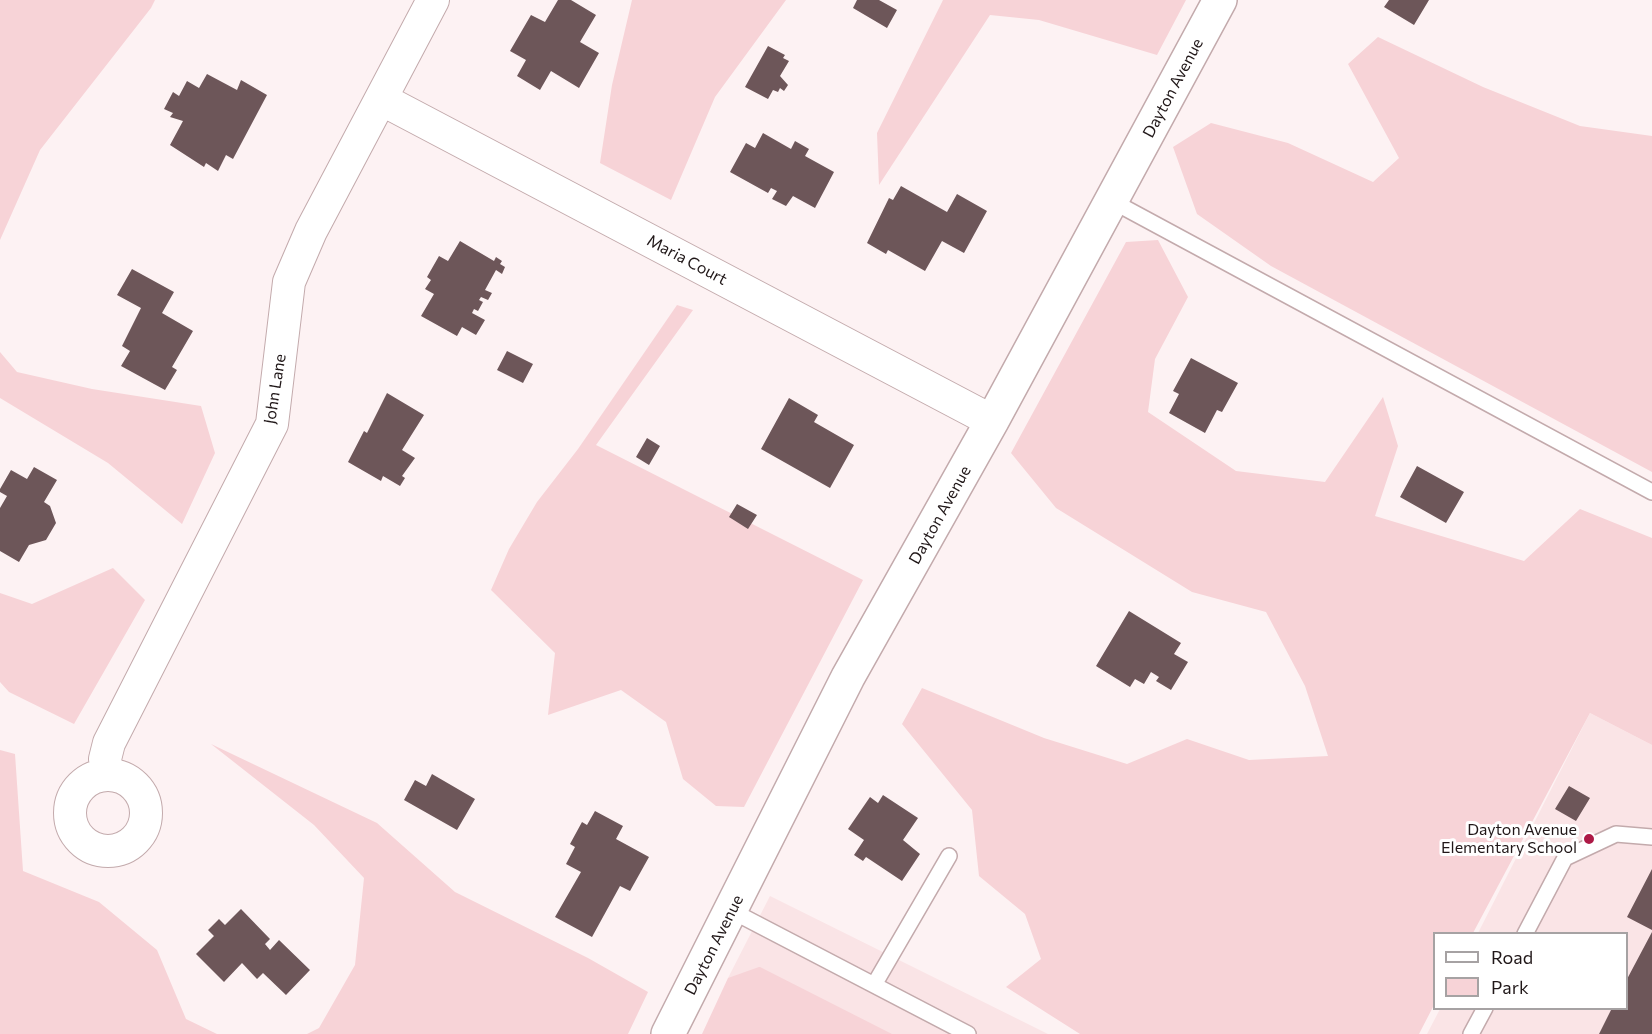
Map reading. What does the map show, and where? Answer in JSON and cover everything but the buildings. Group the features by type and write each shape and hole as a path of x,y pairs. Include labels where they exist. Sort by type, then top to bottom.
{"street":[{"name":"John Lane","path":"108,775 105,759 109,743 272,424 289,282 311,231 433,0"},
{"name":"Dayton Avenue","path":"668,1034 848,677 992,421 1220,0"},
{"name":"Maria Court","path":"381,99 992,421"}],"lane":[{"path":"1112,201 1652,492"},
{"path":"1526,932 1565,858 1616,834 1652,837"},
{"path":"874,985 949,856"},
{"path":"732,911 968,1034"},
{"path":"1472,1034 1484,1010"}],"shaded area":[{"name":"Dayton Avenue Elementary School","path":"1590,713 1652,745 1652,1034 1427,1034 1439,1010 1628,1010 1628,932 1479,932"},
{"path":"770,896 1048,1034 834,1034 728,978"}],"green space":[{"path":"0,0 155,0 40,150 0,240"},
{"path":"632,0 786,0 715,97 671,200 600,163 612,85"},
{"path":"943,0 1186,0 1157,55 1039,20 990,15 879,185 877,133"},
{"path":"1378,37 1483,87 1580,126 1652,136 1652,472 1271,266 1197,214 1173,147 1211,123 1288,143 1373,182 1399,158 1348,64"},
{"path":"1158,240 1188,297 1155,359 1148,412 1236,471 1325,482 1383,397 1398,446 1375,516 1524,561 1580,509 1652,538 1652,745 1590,713 1474,932 1433,932 1433,1007 1419,1034 1080,1034 1006,987 1041,959 1025,914 979,876 972,810 902,724 922,688 1044,738 1127,764 1187,739 1249,760 1328,756 1305,686 1266,612 1192,592 1056,508 1011,453 1126,242"},
{"path":"677,305 693,310 596,445 863,580 744,807 716,806 683,779 666,722 621,690 548,715 555,653 491,590 509,549 537,502 578,449"},
{"path":"0,352 17,372 92,389 201,406 215,453 182,524 108,463 0,398"},
{"path":"113,568 145,600 74,724 9,692 0,682 0,593 32,604"},
{"path":"211,744 377,823 455,892 588,958 648,992 628,1034 307,1034 319,1028 355,965 364,878 314,825"},
{"path":"0,750 15,754 23,871 99,902 157,950 186,1019 217,1034 0,1034"},
{"path":"759,967 892,1034 702,1034 728,978"}],"place":[{"name":"Dayton Avenue Elementary School","path":"1589,839"}]}
